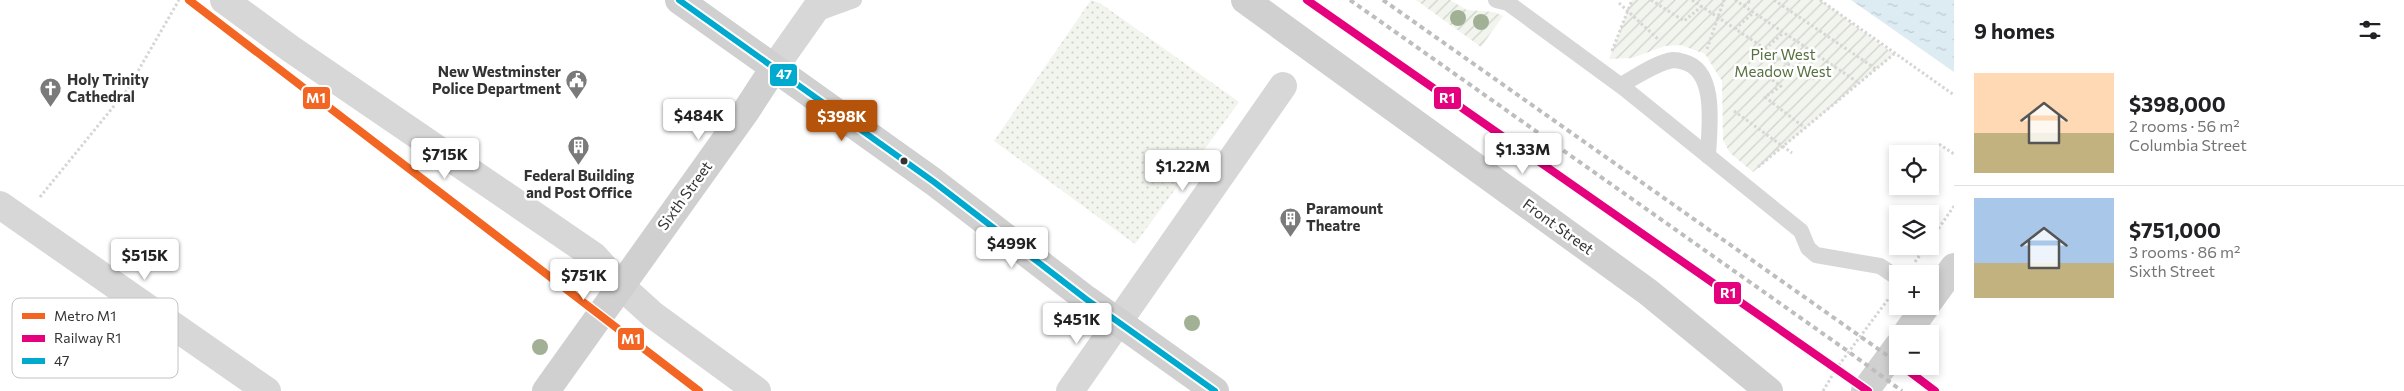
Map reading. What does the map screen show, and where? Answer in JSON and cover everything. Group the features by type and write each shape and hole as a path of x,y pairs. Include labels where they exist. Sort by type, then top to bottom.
{"street":[{"path":"224,0 292,50 594,256 621,286 653,315 758,391"},
{"path":"679,0 934,182 1118,322 1215,391"},
{"name":"Front Street","path":"1245,0 1648,292 1769,391"},
{"name":"Sixth Street","path":"546,391 816,8"},
{"path":"1070,391 1283,86"},
{"path":"0,205 134,298"},
{"path":"1939,288 1954,267"},
{"path":"178,329 267,391"},
{"path":"1865,391 1889,358"}],"lane":[{"path":"816,8 854,0"},
{"path":"1496,0 1508,3 1620,85 1801,231 1808,248 1816,255 1889,269"},
{"path":"1620,85 1674,60 1692,64 1706,83 1710,110 1708,156"}],"path":[{"path":"36,204 127,90 179,0"},
{"path":"1609,59 1632,0"},
{"path":"1652,0 1684,21 1702,6"},
{"path":"1692,0 1812,80 1830,64"},
{"path":"1705,54 1724,0"},
{"path":"1735,0 1859,84"},
{"path":"1744,6 1751,0"},
{"path":"1774,0 1876,69"},
{"path":"1820,0 1954,95"},
{"path":"1619,3 1665,46"},
{"path":"1735,29 1753,13"},
{"path":"1765,49 1784,33"},
{"path":"1753,172 1894,54"},
{"path":"1779,58 1762,73 1781,86 1765,97 1806,128"},
{"path":"1730,108 1792,153"},
{"path":"1939,144 1954,154"},
{"path":"1939,227 1954,206"},
{"path":"1910,265 1919,255"},
{"path":"1823,391 1836,369 1889,297"}],"green space":[{"path":"1091,0 1100,3 1239,102 1135,244 994,141"},
{"path":"1416,0 1450,0 1467,10 1494,12 1503,16 1481,47"},
{"name":"Pier West Meadow West","path":"1632,0 1820,0 1894,54 1753,172 1730,153 1723,140 1722,81 1705,54 1681,45 1665,46 1632,58 1609,59"}],"water":[{"path":"1851,0 1954,0 1954,72"}],"railway":[{"path":"1307,0 1868,391"},
{"path":"1350,0 1902,391"},
{"path":"1383,0 1889,357"},
{"path":"1914,375 1935,391"}],"metro line":[{"name":"M1","path":"189,0 699,391"}],"rail line":[{"name":"R1","path":"1307,0 1868,391"},
{"name":"R1","path":"1914,375 1935,391"}],"transit line":[{"name":"47","path":"679,0 934,182 1086,299 1215,391"}],"place":[{"name":"New Westminster Police Department","path":"577,100"},
{"name":"Holy Trinity Cathedral","path":"51,108"},
{"name":"Federal Building and Post Office","path":"579,166"},
{"name":"Paramount Theatre","path":"1290,237"}]}
